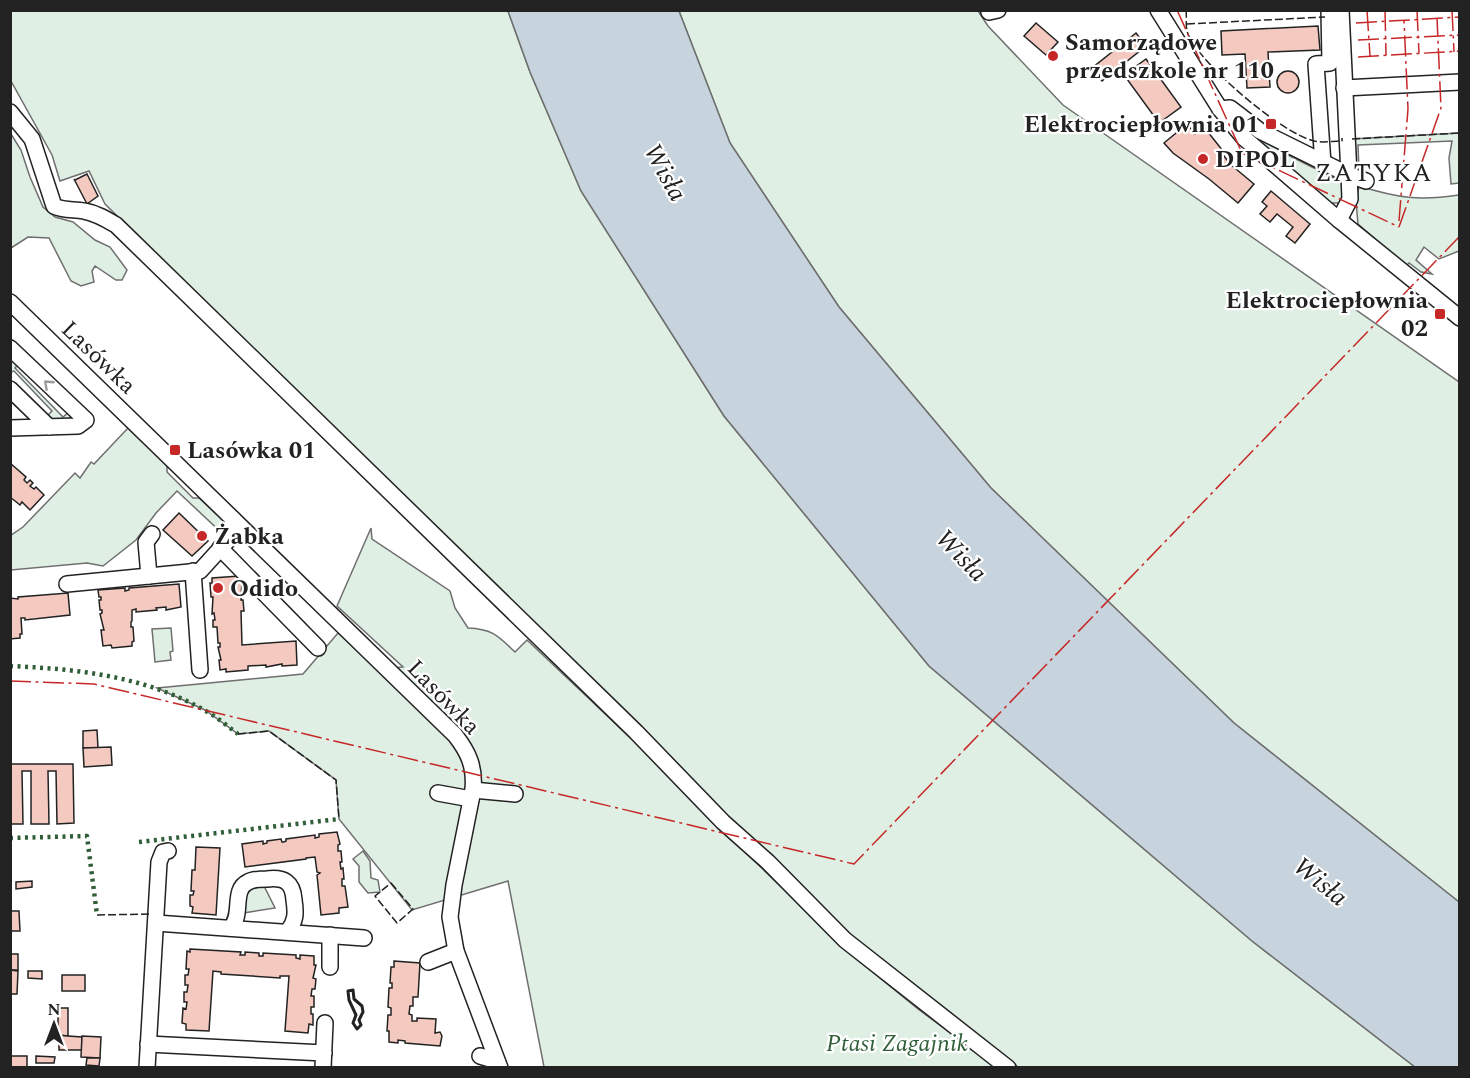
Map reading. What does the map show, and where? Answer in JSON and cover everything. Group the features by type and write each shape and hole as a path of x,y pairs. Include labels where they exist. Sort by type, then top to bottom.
{"street":[{"path":"1158,10 1220,109 1244,138 1274,166 1460,318"},
{"path":"1323,164 1316,64 1330,63 1329,10"},
{"path":"1339,220 1350,199 1341,10"},
{"path":"1344,88 1460,82"},
{"path":"1220,109 1230,108 1260,131 1323,164 1365,181"},
{"path":"10,112 32,139 54,206 102,216 116,225 636,732 723,822 768,862 845,940 1008,1068"},
{"name":"Lasówka","path":"10,302 455,735 471,758 474,777 472,794 450,917 456,951 499,1064"},
{"path":"10,348 86,420 78,426 10,428"},
{"path":"10,389 49,427"},
{"path":"67,584 200,571 231,538 233,519"},
{"path":"149,576 146,542 152,534"},
{"path":"220,548 318,648"},
{"path":"188,572 188,627"},
{"path":"188,572 200,670"},
{"path":"438,793 515,794"},
{"path":"147,1068 159,862 160,855 168,851"},
{"path":"230,928 235,923 238,914 239,898 243,886 250,880 276,878 288,882 294,890 296,919 288,931"},
{"path":"156,923 364,938"},
{"path":"330,935 330,967"},
{"path":"428,962 456,951"},
{"path":"148,1044 323,1060 325,1023"},
{"path":"480,1056 499,1064"}],"green space":[{"path":"10,11 508,11 530,72 581,191 724,416 929,666 1252,941 1415,1067 1018,1067 848,937 105,204 89,171 60,181 52,155 11,81"},
{"path":"679,11 978,11 988,26 1063,105 1459,382 1459,902 1234,723 991,488 839,307 730,143"},
{"path":"1244,128 1288,155 1340,181 1346,191 1341,203 1330,203 1258,144"},
{"path":"1459,133 1459,183 1451,184 1449,158 1452,141 1358,145 1359,171 1356,170 1351,139"},
{"path":"11,134 21,150 43,207 55,217 73,222 95,240 110,247 127,270 122,280 116,280 95,266 92,271 94,282 81,286 71,281 49,238 28,237 11,248"},
{"path":"1359,186 1409,197 1432,198 1459,195 1459,251 1439,259 1424,247 1416,260 1432,274 1421,272 1409,263 1406,266 1358,224 1356,202"},
{"path":"15,359 20,362 15,368 63,417 69,412 72,420 57,422 46,417 52,411 14,371 11,372 11,361"},
{"path":"128,428 167,465 167,472 193,498 199,498 224,521 226,526 224,535 177,491 156,513 136,540 103,566 87,563 11,570 10,536 23,527 75,473 80,478 91,462 94,464"},
{"name":"Ptasi Zagajnik","path":"371,528 372,539 450,591 455,608 468,628 494,634 515,652 527,640 674,779 719,827 853,956 918,1009 997,1067 544,1067 508,881 412,910 339,819 336,780 269,731 238,734 205,710 157,688 303,674 338,633 380,669 403,667 337,606"},
{"path":"171,628 173,651 170,652 171,660 155,662 152,629"},
{"path":"363,851 370,861 371,878 378,880 380,892 368,893 359,882 359,866 353,859"},
{"path":"264,886 275,908 243,913 247,887"}],"water":[{"name":"Wisła","path":"508,11 679,11 730,143 839,307 991,488 1234,723 1459,902 1459,1067 1415,1067 1252,941 929,666 724,416 581,191 530,72"}],"building":[{"path":"1036,23 1058,42 1046,55 1024,36"},
{"path":"1318,26 1320,50 1268,52 1270,87 1247,88 1245,54 1222,55 1221,31"},
{"path":"1136,33 1146,46 1102,81 1092,68"},
{"path":"1146,59 1181,107 1159,123 1124,75"},
{"path":"1284,71 1292,71 1299,78 1299,86 1292,93 1284,93 1277,86 1277,78"},
{"name":"DIPOL","path":"1187,124 1195,134 1204,127 1230,164 1254,184 1238,203 1173,153 1164,143"},
{"path":"87,174 98,196 87,204 74,179"},
{"path":"1271,191 1310,224 1295,243 1286,236 1293,227 1277,214 1270,222 1260,214 1267,206 1262,202"},
{"path":"10,463 26,477 24,480 27,483 30,480 33,483 30,486 34,489 36,487 44,495 30,510 22,502 20,505 10,497"},
{"path":"179,513 208,541 192,556 163,530"},
{"path":"239,576 239,581 242,580 241,600 243,600 244,611 241,611 242,645 296,641 297,665 248,666 248,670 226,672 226,669 220,670 219,660 221,660 218,647 220,643 218,643 217,627 213,627 213,620 215,620 214,613 212,614 213,597 211,597 210,583 212,583 212,578"},
{"path":"179,584 181,607 136,612 136,609 132,610 131,627 133,627 134,641 132,646 112,648 111,645 103,646 101,630 104,630 100,614 102,613 99,600 101,597 99,597 98,590 125,588 125,591 129,588"},
{"path":"68,593 70,615 25,620 21,618 20,638 10,639 10,598"},
{"path":"97,730 98,748 83,748 83,731"},
{"path":"111,747 112,765 84,767 83,748"},
{"path":"10,764 73,764 74,823 57,824 56,771 48,771 49,824 31,824 31,771 22,771 23,824 10,824"},
{"path":"337,832 340,844 338,851 341,851 341,869 343,868 342,886 345,886 348,907 339,908 339,913 321,915 317,875 320,873 317,872 315,857 245,867 242,844 263,841 263,844 267,841 281,839 284,842 286,839 315,835 315,838 319,837 319,834"},
{"path":"196,847 220,848 216,915 192,913 190,895 193,895 194,891 191,891"},
{"path":"32,881 32,887 16,889 16,882"},
{"path":"10,911 19,911 20,931 10,931"},
{"path":"190,949 241,952 240,955 245,955 245,952 259,953 259,956 263,956 263,953 296,955 296,958 300,959 300,955 314,956 314,965 316,965 313,978 316,979 315,989 312,989 311,996 314,996 314,1007 311,1007 313,1025 309,1024 308,1033 285,1031 289,976 280,976 280,978 221,974 221,972 213,971 209,1031 186,1030 186,1024 182,1023 183,1008 186,1009 187,1002 184,1002 184,992 187,992 188,985 185,985 185,975 188,975 189,969 186,969 187,951 190,952"},
{"path":"10,954 18,954 18,970 10,970"},
{"path":"394,961 420,963 418,997 413,997 413,1006 410,1006 409,1014 412,1015 412,1021 417,1021 417,1018 436,1019 435,1033 440,1032 442,1036 440,1046 405,1043 405,1041 398,1040 398,1043 389,1042 389,1031 387,1031 391,1008 388,1007 389,988 392,988 391,967 394,967"},
{"path":"10,970 18,971 17,994 10,994"},
{"path":"28,971 42,971 42,979 28,978"},
{"path":"62,975 85,975 85,991 62,991"},
{"path":"58,1008 68,1008 68,1036 58,1035"},
{"path":"54,1035 82,1037 82,1050 59,1050 59,1041 54,1041"},
{"path":"82,1036 101,1037 100,1058 81,1057"},
{"path":"10,1056 27,1056 27,1068 10,1068"},
{"path":"36,1056 55,1057 54,1063 36,1063"},
{"path":"87,1058 100,1058 99,1066 86,1065"}],"hedge":[{"path":"10,666 85,672 158,689 213,715 238,734"},
{"path":"139,842 339,819"},
{"path":"10,838 87,836 97,915"}],"fence":[{"path":"1186,10 1187,31 1196,47 1225,79 1263,112 1282,125 1314,141 1342,141 1342,138"},
{"path":"1187,24 1325,17"},
{"path":"1352,139 1460,133"},
{"path":"238,734 269,731 336,780 339,819"},
{"path":"391,883 413,909 397,923 375,896 391,883"},
{"path":"97,915 152,914"}],"wall":[{"path":"353,990 354,999 362,1006 363,1012 359,1020 361,1025 357,1029 353,1023 356,1015 349,1000 348,991 353,990"}],"power":[{"path":"1177,10 1242,153 1399,227"},
{"path":"1367,10 1370,56"},
{"path":"1385,10 1386,55"},
{"path":"1417,10 1419,53"},
{"path":"1452,10 1454,52"},
{"path":"1356,23 1460,17"},
{"path":"1399,227 1441,108 1437,18"},
{"path":"1399,221 1408,109 1404,20"},
{"path":"1358,40 1460,35"},
{"path":"1358,57 1460,51"},
{"path":"10,681 94,684 854,864 1460,236"}],"place":[{"name":"Samorządowe przedszkole nr 110","path":"1053,56"},
{"name":"Elektrociepłownia 01","path":"1271,124"},
{"name":"DIPOL","path":"1203,159"},
{"name":"Elektrociepłownia 02","path":"1440,314"},
{"name":"Lasówka 01","path":"175,450"},
{"name":"Żabka","path":"202,536"},
{"name":"Odido","path":"218,588"}],"district":[{"name":"ZATYKA","path":"1374,172"}]}
